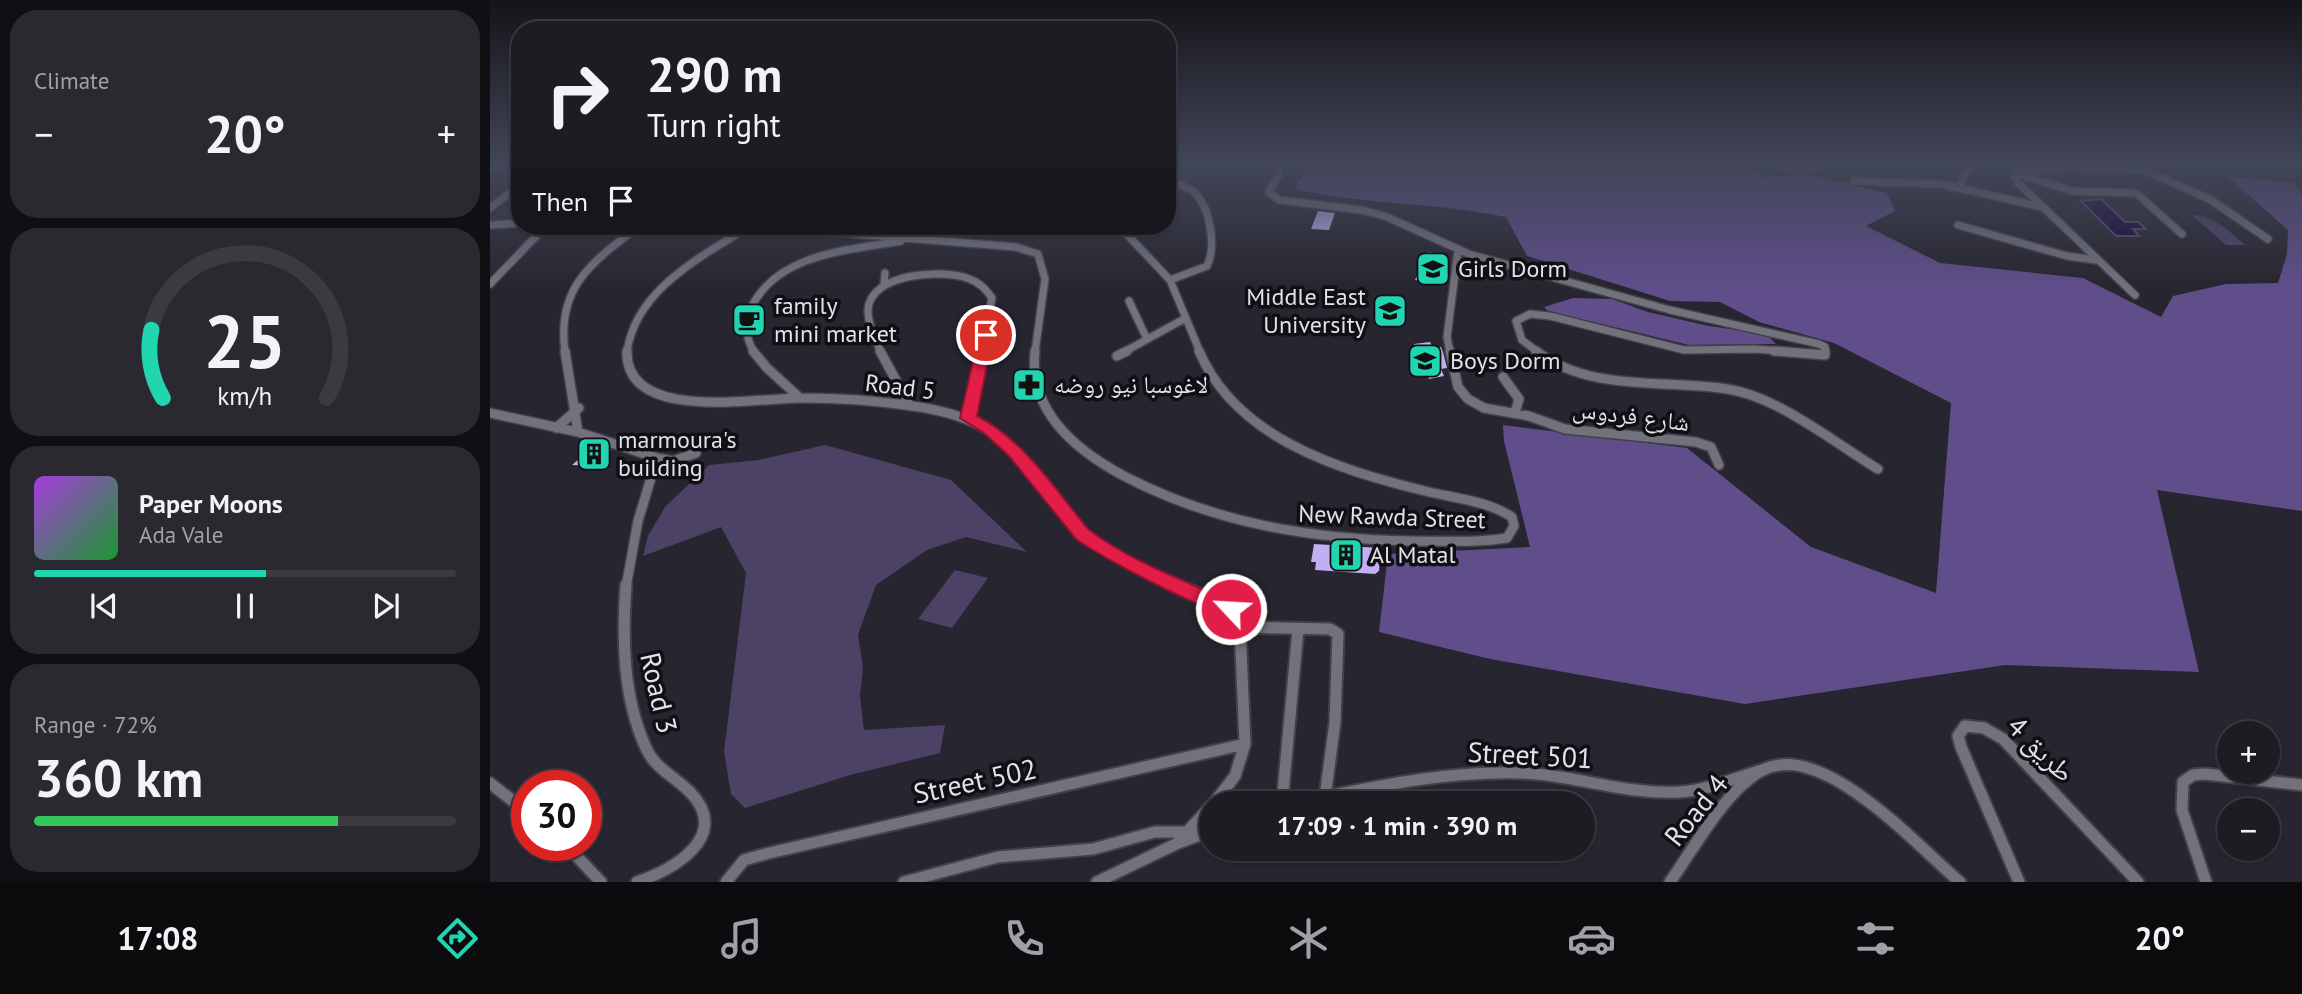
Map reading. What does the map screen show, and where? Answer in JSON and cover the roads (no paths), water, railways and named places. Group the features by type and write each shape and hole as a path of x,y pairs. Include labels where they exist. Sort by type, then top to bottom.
{"street":[{"path":"1170,280 1207,266 1213,251 1202,206"},
{"path":"1334,206 1387,217 1457,254 1469,254 1670,310 1819,344 1825,348 1825,355 1755,349 1684,350 1550,316 1530,314 1516,321 1522,340 1551,362 1590,376 1643,385 1729,388 1775,406 1878,469"},
{"path":"2039,206 2135,295"},
{"path":"2151,206 2182,234"},
{"path":"2220,206 2268,239"},
{"path":"490,225 511,224"},
{"path":"1958,225 2057,253 2096,260"},
{"path":"490,285 537,235"},
{"path":"578,432 579,408 563,345 568,301 583,270 628,235"},
{"name":"Road 5","path":"737,235 686,269 650,300 631,327 627,365 644,389 710,403 800,398 910,406 968,418 990,429 1015,452 1082,534 1170,583 1223,604 1236,617 1240,627"},
{"name":"New Rawda Street","path":"865,235 1016,247 1038,254 1045,268 1034,349 1033,380 1038,396 1076,447 1151,493 1208,516 1237,523 1348,540 1486,541 1507,538 1511,532 1512,517 1498,508 1391,482 1330,463 1285,444 1230,398 1203,359 1184,319 1170,280 1128,235"},
{"path":"800,398 757,356 747,332 747,317 766,286 778,273 799,263 913,239"},
{"name":"شارع فردوس","path":"1457,254 1447,337 1458,387 1468,399 1484,408 1515,413 1565,429 1696,442 1711,447 1718,464"},
{"path":"885,273 884,284 871,299 869,316 894,378 910,406"},
{"path":"884,284 939,273 970,277 989,288 991,317 968,418"},
{"path":"1129,301 1146,337"},
{"path":"1117,356 1146,337 1184,319"},
{"path":"1503,377 1519,399 1515,413"},
{"path":"766,400 786,386"},
{"path":"556,428 579,408"},
{"path":"490,413 578,432 657,458 673,461 696,453"},
{"name":"Road 3","path":"636,882 685,860 702,836 703,821 702,808 695,797 656,764 648,752 633,708 624,653 626,586 657,458"},
{"path":"1223,791 1235,776 1245,744 1240,627 1333,630 1339,637 1335,722 1326,791"},
{"path":"1283,791 1298,630"},
{"name":"طريق 4","path":"2019,882 1961,747 1958,736 1965,726 1984,728 2003,739 2138,882"},
{"name":"Street 502","path":"726,882 744,860 769,853 1245,744"},
{"path":"1762,770 1797,763 1830,777 1873,807 1959,882"},
{"name":"Street 501","path":"1363,791 1469,774 1549,775 1676,792 1702,789 1762,770"},
{"name":"Road 4","path":"1670,882 1733,799 1762,770"},
{"path":"2206,882 2182,810 2183,782 2193,775 2205,774 2302,785"},
{"path":"490,783 511,799"},
{"path":"1176,844 1199,818"},
{"path":"904,882 998,857 1093,849 1171,830 1186,832"},
{"path":"1097,882 1199,835"},
{"path":"581,861 601,882"}],"place":[{"name":"Girls Dorm","path":"1433,269"},
{"name":"Middle East University","path":"1390,311"},
{"name":"family mini market","path":"749,320"},
{"name":"Boys Dorm","path":"1425,361"},
{"name":"لاغوسبا نيو روضه","path":"1029,385"},
{"name":"marmoura's building","path":"594,454"},
{"name":"Al Matal","path":"1346,555"}]}
